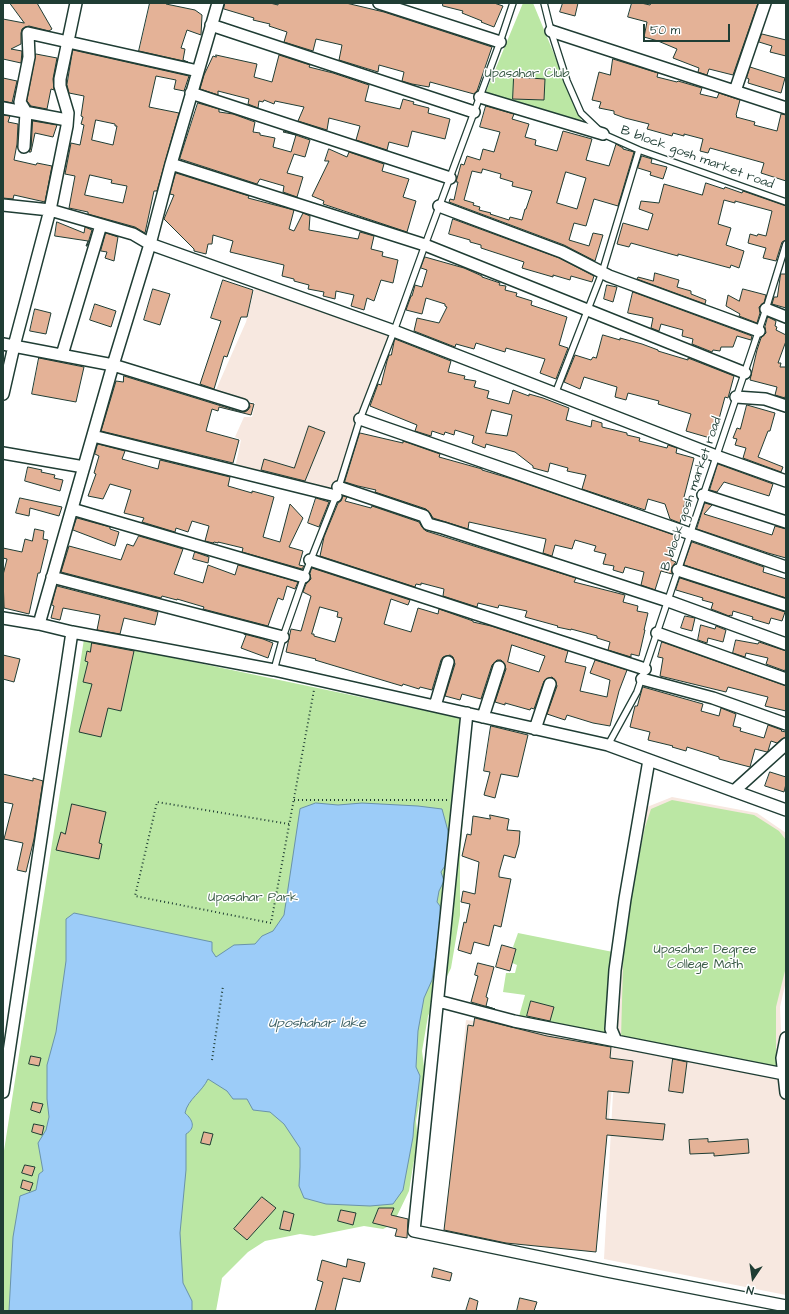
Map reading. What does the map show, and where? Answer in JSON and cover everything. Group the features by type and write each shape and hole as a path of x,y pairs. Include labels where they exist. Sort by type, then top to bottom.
{"street":[{"path":"3,394 8,345 50,210 67,120 68,114 60,86 60,79 76,3"},
{"path":"39,624 113,365 150,244 191,93 218,3"},
{"path":"379,3 500,42"},
{"path":"735,91 764,3"},
{"path":"211,25 474,112"},
{"path":"551,31 786,108"},
{"path":"24,147 26,112 20,102 28,57 28,33 198,71"},
{"path":"191,93 450,178"},
{"path":"480,97 603,134"},
{"path":"3,108 67,120"},
{"path":"171,164 424,246 744,373"},
{"path":"3,205 50,210 133,234 150,244 394,331 716,456 786,481"},
{"path":"439,206 562,252 602,273 759,330"},
{"path":"62,355 101,225"},
{"path":"766,309 786,317"},
{"path":"8,345 113,365 243,405"},
{"path":"736,397 765,399 786,406"},
{"path":"360,419 786,568"},
{"path":"93,436 337,492 424,516 428,524 784,640"},
{"path":"3,453 84,467"},
{"path":"703,496 786,522"},
{"path":"72,509 304,577"},
{"path":"310,560 786,724"},
{"path":"678,570 786,605"},
{"path":"52,578 283,637"},
{"path":"3,618 274,670 608,745 786,810"},
{"path":"3,1092 72,632"},
{"path":"657,633 786,679"},
{"path":"435,706 448,662"},
{"path":"483,717 499,667"},
{"path":"535,729 550,684"},
{"path":"467,714 414,1231 786,1306"},
{"path":"734,791 786,744"},
{"path":"616,1041 611,1029 614,970 649,760"},
{"path":"438,1001 514,1021 784,1074"},
{"path":"786,1038 782,1058 786,1093"}],"lane":[{"path":"274,670 283,637 310,560 337,492 360,419 394,331 513,3"},
{"name":"B block gosh market road","path":"544,3 551,31 567,81 581,113 603,134 639,150 786,202"},
{"path":"555,394 602,273 639,150"},
{"name":"B block gosh market road","path":"608,745 637,692 766,309 786,244"}],"path":[{"path":"289,824 157,802 135,896 271,923 316,679"},
{"path":"294,800 458,800"},
{"path":"212,1060 223,986"}],"shaded area":[{"path":"256,283 394,332 331,495 235,468 241,440 235,437 244,417 252,417 255,403 215,392 246,322"},
{"path":"672,797 757,813 786,833 786,981 780,1007 783,1078 786,1099 786,1295 604,1259 615,1056 596,1252 444,1237 466,1020 617,1036 619,993 618,953 631,854 647,807"}],"green space":[{"name":"Upasahar Club","path":"523,3 533,3 583,124 485,94"},
{"name":"Upasahar Park","path":"84,639 470,720 460,858 460,915 451,968 428,1016 422,1051 425,1074 416,1121 418,1141 409,1191 393,1224 383,1229 364,1226 314,1236 300,1234 265,1241 248,1252 222,1278 216,1311 3,1311 3,1157"},
{"name":"Upasahar Degree College Math","path":"672,800 754,815 779,831 786,840 786,967 776,1007 776,1067 621,1038 624,929 645,827 651,809"},
{"path":"518,933 613,952 607,1034 518,1020 525,995 503,992 506,973 515,973 517,965 510,962 511,956 514,957 516,949 513,947"}],"water":[{"name":"Uposhahar lake","path":"316,803 338,805 362,803 442,809 448,831 450,858 441,872 444,881 439,891 437,902 440,906 441,923 432,980 424,998 418,1031 416,1067 420,1076 413,1137 403,1190 393,1204 370,1206 326,1204 304,1198 299,1186 300,1148 284,1124 270,1112 253,1110 247,1099 233,1099 227,1091 208,1079 189,1104 185,1113 190,1118 192,1127 186,1134 186,1170 180,1233 183,1283 192,1301 192,1311 9,1311 13,1237 20,1196 36,1190 39,1174 43,1171 38,1143 46,1130 49,1117 47,1099 47,1065 56,1032 66,961 66,919 74,913 212,942 212,951 216,957 234,945 255,944 262,936 273,931 284,915 300,809"}],"building":[{"path":"10,3 37,3 52,29 49,31 29,26 22,29 21,44 11,49 22,51 21,63 3,59 3,19 24,23"},
{"path":"150,3 166,3 195,10 202,15 201,35 187,30 181,48 185,49 183,60 188,62 139,51"},
{"path":"225,3 270,3 278,5 278,3 346,3 384,12 492,47 477,91 474,94 430,82 429,87 402,81 404,72 379,65 378,72 339,60 342,45 316,39 313,51 284,42 287,32 269,26 270,24 253,20 254,18 224,9"},
{"path":"443,3 494,3 503,6 494,27 462,13 463,11 443,6"},
{"path":"563,3 578,3 575,16 560,12"},
{"path":"632,3 650,5 651,3 758,3 733,75 709,69 707,75 698,72 699,68 673,58 677,49 644,37 647,22 628,17"},
{"path":"762,34 786,40 786,56 770,52 772,46 759,42"},
{"path":"73,50 189,76 184,91 174,89 176,80 156,76 149,107 179,113 157,191 154,191 145,233 135,227 88,214 88,212 69,208 75,176 65,174 71,143 80,145 84,125 81,124 83,117 81,116 84,96 69,93 67,85","holes":["96,120 115,124 115,126 117,126 113,145 92,140","90,175 112,180 111,183 127,186 123,203 85,195"]},
{"path":"36,54 57,58 53,79 54,90 51,89 47,109 31,106 27,101"},
{"path":"216,55 257,64 254,77 272,82 279,55 310,65 309,67 369,85 365,101 400,109 403,99 414,102 413,104 429,108 428,113 450,119 445,139 412,131 408,147 389,142 387,150 356,140 360,126 329,118 327,130 298,121 304,107 275,101 274,104 264,100 263,102 259,101 258,108 248,104 249,99 218,91 218,95 200,89 204,75 213,56 216,57"},
{"path":"613,59 658,73 657,77 702,88 700,94 717,98 719,93 740,100 736,117 755,122 754,125 777,131 781,114 786,115 786,181 761,173 764,163 710,148 708,153 700,151 703,139 684,134 684,136 673,133 672,136 647,129 649,124 614,114 614,111 599,108 601,102 592,100 599,72 610,75"},
{"path":"750,67 785,78 781,93 748,83 749,79 747,78"},
{"path":"514,77 545,79 544,100 513,99"},
{"path":"3,78 17,81 12,103 3,101"},
{"path":"198,103 219,109 219,112 233,114 255,122 253,132 275,138 273,147 291,152 296,135 310,140 305,157 294,154 287,173 303,177 297,197 283,192 284,186 260,179 257,184 180,159"},
{"path":"486,106 514,114 512,119 529,124 525,137 536,140 535,145 557,151 563,131 592,139 586,160 609,166 616,144 623,149 634,152 618,206 594,199 586,226 574,223 569,240 589,246 593,233 603,235 595,261 564,245 449,202 450,199 454,200 458,182 456,182 461,164 464,165 467,156 480,160 483,149 494,152 500,132 480,127","holes":["483,169 501,174 500,178 513,182 512,186 532,191 522,220 510,217 509,220 490,214 491,213 479,210 480,207 473,205 474,203 464,200 472,171 481,173","566,172 586,178 577,209 557,203"]},
{"path":"3,115 10,116 8,122 18,124 17,144 14,160 36,165 37,163 52,166 45,202 14,195 13,199 3,198"},
{"path":"33,121 57,125 53,137 35,133 31,152 29,152 31,147"},
{"path":"329,149 347,157 349,152 384,164 382,171 409,179 403,197 416,201 407,232 323,204 324,201 312,196 329,161 325,161"},
{"path":"642,156 652,159 651,163 667,167 663,179 650,175 651,172 638,168"},
{"path":"176,173 249,196 248,198 294,210 289,229 294,231 303,213 310,216 309,230 358,239 360,232 374,236 371,249 383,252 382,256 398,260 393,283 381,280 374,301 367,298 364,310 351,306 354,295 336,291 335,299 323,296 324,292 308,289 309,285 282,276 284,265 230,252 233,241 213,235 212,244 208,244 206,254 194,251 194,249 164,219 174,195 170,194"},
{"path":"706,183 724,189 725,187 742,193 743,191 786,206 786,240 782,242 776,261 763,258 766,248 748,243 750,234 766,236 772,211 735,201 735,203 724,200 718,224 731,228 726,245 744,251 739,268 731,265 730,268 678,254 678,256 631,243 629,247 617,244 623,223 648,230 653,214 639,209 641,201 659,203 664,184 702,195"},
{"path":"453,219 559,258 594,276 592,282 571,276 570,280 553,275 553,277 522,268 524,262 481,248 481,245 470,242 470,240 449,234"},
{"path":"57,222 84,233 85,227 92,230 87,246 88,241 55,236"},
{"path":"106,233 118,237 114,261 105,258 107,252 101,251"},
{"path":"425,257 464,268 482,277 500,283 499,285 506,286 505,290 517,293 516,296 532,301 531,305 567,317 559,345 568,348 556,379 540,373 545,359 506,348 505,352 476,343 474,349 456,344 455,347 414,331 417,318 439,323 447,307 445,304 426,298 422,314 406,310 415,285 422,287 427,270 421,268"},
{"path":"655,273 679,280 677,287 691,291 691,294 706,300 705,304 637,279 638,277 653,281"},
{"path":"781,274 786,274 786,308 772,304 774,297 777,297"},
{"path":"223,280 253,290 247,317 241,317 227,357 224,356 214,389 200,384 221,321 211,318"},
{"path":"607,285 617,287 613,302 604,299"},
{"path":"153,289 170,294 160,325 144,320"},
{"path":"743,289 766,295 764,303 759,307 760,313 757,323 739,316 740,314 726,306 728,295 739,301"},
{"path":"633,292 752,336 751,340 737,336 733,347 721,347 720,351 713,350 712,352 692,344 693,339 682,336 683,330 661,324 659,331 651,328 653,318 628,313"},
{"path":"95,304 116,311 111,327 90,320"},
{"path":"35,309 51,313 46,334 30,331"},
{"path":"768,317 776,321 776,330 786,335 786,341 778,363 781,363 780,367 786,367 785,398 775,395 777,387 750,380 761,338 766,333 765,327"},
{"path":"603,335 642,344 658,351 688,360 688,358 734,376 728,398 725,397 719,419 716,418 710,438 686,431 691,414 658,404 659,401 628,393 626,400 615,397 617,387 584,377 580,389 564,382 575,355 591,360 593,357 596,358"},
{"path":"395,339 451,361 448,372 465,376 464,379 476,381 474,387 489,391 487,398 509,404 513,390 529,396 529,394 569,408 566,420 591,427 592,420 602,423 602,427 640,438 639,441 667,448 668,445 677,448 676,453 694,458 684,497 686,498 680,523 670,519 665,504 648,499 645,510 582,489 586,475 567,471 568,468 550,463 548,472 533,468 533,466 515,452 486,444 485,448 472,443 474,436 455,430 454,435 445,432 444,435 432,431 431,436 415,431 417,425 370,406 378,384 381,385 389,355 391,355","holes":["492,410 512,415 507,436 486,433"]},
{"path":"39,358 84,367 76,402 32,394"},
{"path":"124,376 241,412 248,410 250,407 249,403 254,404 251,415 219,407 218,411 212,409 206,431 239,440 233,463 101,431 116,381 123,382"},
{"path":"747,405 775,413 770,431 768,431 758,457 783,467 781,472 743,458 746,448 735,445 737,439 733,438 737,428 740,429"},
{"path":"309,426 325,432 305,481 261,470 264,459 294,468"},
{"path":"360,433 403,443 403,441 440,454 439,457 482,469 677,536 671,560 676,562 672,567 672,574 661,571 655,590 641,585 644,572 625,567 623,573 613,570 614,566 603,564 606,554 594,551 596,546 575,540 572,549 555,545 552,556 543,553 546,539 469,522 468,529 433,518 426,509 375,492 376,490 345,482"},
{"path":"98,444 125,451 122,459 158,469 160,460 230,477 228,486 252,493 252,491 274,497 263,537 280,542 290,504 303,518 289,547 303,551 299,565 304,566 302,569 242,552 243,548 218,542 213,543 205,541 209,526 192,521 188,532 176,528 175,532 142,522 144,518 124,513 131,490 110,484 103,499 88,496 96,474 94,473 99,456 95,454"},
{"path":"718,464 773,484 769,496 724,482 717,492 710,490"},
{"path":"28,467 42,470 41,472 55,475 54,478 63,480 60,491 25,481"},
{"path":"343,496 347,497 345,501 371,508 372,506 419,522 426,531 576,578 574,582 625,595 623,602 638,606 637,611 648,613 639,656 631,654 631,657 608,650 610,642 597,638 597,636 557,627 558,626 525,617 527,611 499,605 498,608 478,603 477,607 443,596 444,589 421,583 421,585 416,584 415,587 320,556 324,537 338,503 341,501"},
{"path":"20,498 62,507 59,516 30,508 29,516 16,513"},
{"path":"316,498 329,502 319,527 308,523"},
{"path":"705,503 712,505 704,514 772,535 775,526 786,529 786,558 697,529"},
{"path":"77,518 110,527 110,529 119,532 115,546 73,530"},
{"path":"35,529 44,531 43,539 48,540 40,573 38,573 29,614 4,608 3,575 7,559 3,558 3,548 22,552 25,539 32,541"},
{"path":"139,536 183,549 174,574 203,583 208,565 235,575 238,565 298,582 295,589 287,586 283,600 278,598 268,626 203,609 204,607 177,599 162,596 161,598 61,572 69,546 121,560 127,544 133,546"},
{"path":"692,542 764,567 763,572 786,579 786,598 684,565"},
{"path":"195,552 209,557 208,563 193,559"},
{"path":"312,568 410,600 408,605 391,599 384,624 411,632 418,608 438,614 439,609 473,622 491,626 568,651 565,662 586,667 580,691 607,697 610,680 590,673 595,660 627,670 619,691 610,726 593,723 567,715 565,720 547,714 557,686 552,677 544,681 534,709 531,708 530,710 505,703 505,705 495,702 506,669 501,660 497,660 492,665 481,699 462,694 460,700 445,696 455,664 453,657 450,655 443,657 441,660 432,690 420,687 419,689 403,684 402,686 315,660 316,659 286,652 291,629 301,631 311,596 303,592 306,584 311,579 310,574","holes":["320,607 338,612 337,617 342,618 335,642 314,636 314,634 312,634","512,645 545,656 539,672 508,662"]},
{"path":"680,578 785,612 782,621 771,618 769,624 733,611 732,616 729,616 711,609 713,603 702,600 703,598 676,590"},
{"path":"57,586 158,612 155,625 124,618 120,634 97,630 100,615 63,608 60,620 51,618 54,606 52,605"},
{"path":"685,616 695,618 692,631 681,628"},
{"path":"701,625 715,629 716,626 726,630 723,642 708,638 707,643 698,640"},
{"path":"244,634 273,643 268,658 241,648 246,635"},
{"path":"736,640 758,644 759,642 786,651 785,671 766,664 768,658 746,653 745,657 733,653"},
{"path":"662,642 786,686 786,711 765,706 768,697 728,687 726,692 660,676 663,658 658,657"},
{"path":"92,643 134,651 121,711 108,708 101,737 79,732 92,684 83,682 88,662 85,661 87,651 90,652"},
{"path":"3,655 20,659 14,682 3,679"},
{"path":"643,687 703,704 701,711 719,716 721,708 736,714 733,726 741,728 740,731 764,738 768,725 786,732 786,737 777,743 771,741 767,752 755,749 750,767 719,759 719,757 687,747 686,751 648,740 650,732 630,727 635,706 637,706"},
{"path":"491,726 528,735 518,777 501,774 495,798 484,795 490,772 484,771"},
{"path":"770,772 786,777 784,792 765,786"},
{"path":"3,774 33,781 33,778 43,781 34,839 26,872 17,870 23,843 4,839 13,804 3,802"},
{"path":"72,804 106,812 99,843 102,844 99,859 56,850 61,832 65,834"},
{"path":"490,815 509,819 507,830 520,831 519,844 515,858 504,855 499,873 499,877 511,879 501,927 494,925 489,946 474,942 471,954 458,950 464,922 466,923 470,904 461,902 463,891 475,894 479,862 462,856 467,834 471,835 473,816 490,819"},
{"path":"502,945 516,949 510,971 496,967"},
{"path":"478,963 494,967 486,997 488,998 486,1006 495,1009 471,1002 478,976 475,975"},
{"path":"531,1001 554,1007 550,1021 527,1016"},
{"path":"475,1018 547,1036 611,1047 610,1058 633,1061 629,1093 608,1091 606,1119 665,1124 663,1140 607,1135 596,1252 506,1243 444,1230 468,1025 473,1026"},
{"path":"31,1056 41,1058 39,1066 29,1064"},
{"path":"673,1059 687,1062 683,1093 669,1091"},
{"path":"33,1102 43,1104 40,1113 31,1110"},
{"path":"34,1124 44,1126 42,1135 32,1132"},
{"path":"204,1132 213,1134 210,1145 201,1143"},
{"path":"708,1139 708,1142 748,1139 749,1153 714,1156 714,1153 690,1154 689,1140"},
{"path":"25,1165 35,1167 32,1176 22,1173"},
{"path":"23,1180 33,1183 30,1191 21,1188"},
{"path":"262,1197 276,1208 247,1240 234,1229"},
{"path":"379,1208 394,1208 391,1215 408,1219 407,1238 395,1236 397,1229 373,1223"},
{"path":"341,1210 356,1213 353,1225 338,1221"},
{"path":"284,1211 294,1214 290,1231 280,1229"},
{"path":"348,1259 365,1263 360,1282 343,1278 335,1311 315,1311 323,1282 317,1280 322,1260 346,1267"},
{"path":"434,1268 452,1273 450,1281 432,1277"},
{"path":"470,1298 478,1301 476,1311 466,1311"},
{"path":"520,1298 537,1302 534,1311 517,1311"}]}
